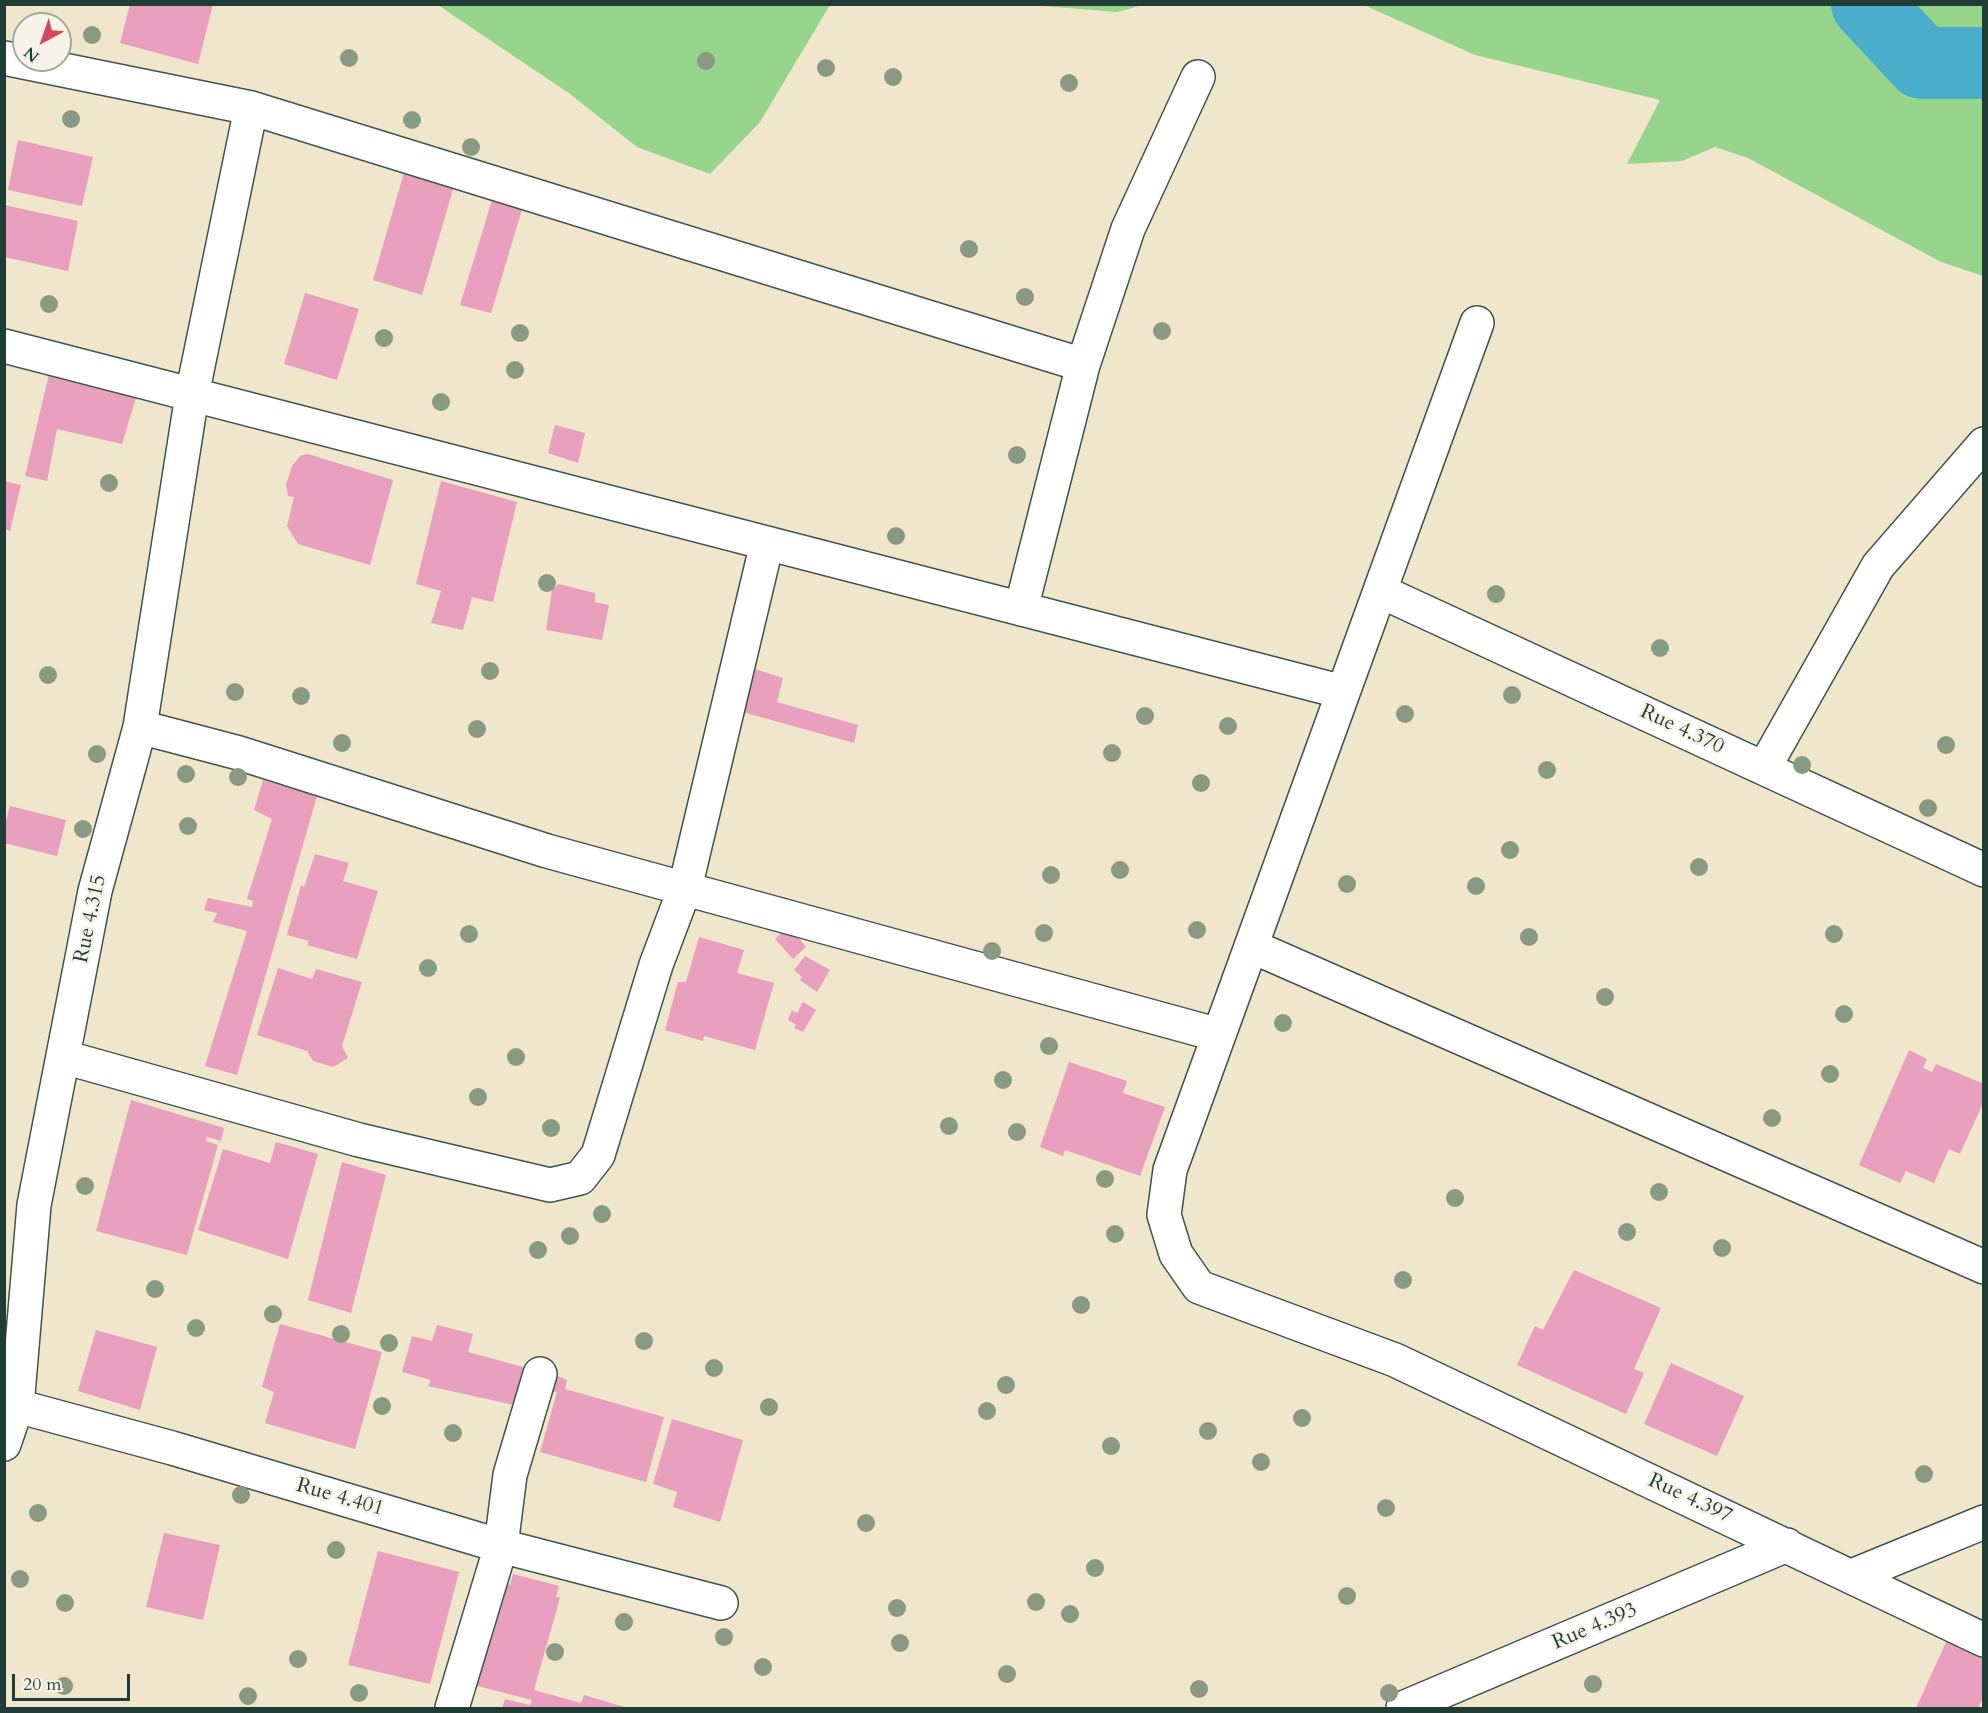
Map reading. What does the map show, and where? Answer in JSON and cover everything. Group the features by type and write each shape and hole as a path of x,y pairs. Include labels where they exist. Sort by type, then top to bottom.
{"street":[{"path":"4,58 250,108 1083,365"},
{"path":"1021,609 1083,365 1128,229 1198,77"},
{"name":"Rue 4.315","path":"4,1444 17,1406 16,1281 64,1057 95,891 140,727 192,395 250,108"},
{"name":"Rue 4.397","path":"1477,323 1170,1170 1164,1215 1176,1254 1199,1287 1395,1360 1983,1640"},
{"path":"4,346 1343,692"},
{"path":"1764,768 1878,566 1983,444"},
{"path":"64,1057 359,1140 550,1185 580,1178 598,1155 656,965 685,888 767,543"},
{"name":"Rue 4.370","path":"1380,591 1983,870"},
{"path":"140,727 239,753 547,851 1219,1035"},
{"path":"1251,946 1983,1268"},
{"path":"452,1708 501,1546 510,1475 540,1374"},
{"name":"Rue 4.401","path":"17,1406 172,1448 501,1546 722,1603"},
{"path":"1852,1576 1983,1522"},
{"name":"Rue 4.393","path":"1403,1708 1787,1545"}],"green space":[{"path":"438,5 830,5 760,122 710,174 637,147 570,94"},
{"path":"1031,5 1143,5 1117,12"},
{"path":"1364,5 1983,5 1983,276 1941,262 1748,158 1715,147 1682,161 1627,164 1660,100 1475,55"}],"building":[{"path":"130,4 213,4 198,64 120,43"},
{"path":"18,140 93,157 82,206 8,190"},
{"path":"407,162 457,176 422,295 373,280"},
{"path":"496,187 526,196 491,313 460,305"},
{"path":"4,205 78,221 68,271 4,257"},
{"path":"305,293 359,309 337,380 284,364"},
{"path":"49,374 137,394 122,444 57,429 47,481 25,476"},
{"path":"555,425 585,433 578,463 548,453"},
{"path":"308,454 393,480 370,565 298,544 287,526 294,497 288,496 286,485 292,466 300,456"},
{"path":"4,481 21,485 10,531 4,529"},
{"path":"441,481 517,502 493,602 472,597 463,630 431,623 441,591 416,584"},
{"path":"559,584 595,593 595,602 609,605 602,640 546,630 552,590"},
{"path":"752,668 783,678 777,702 858,725 854,743 739,711"},
{"path":"263,780 317,796 237,1075 205,1066 247,931 213,922 217,913 204,910 208,898 252,907 253,901 247,899 272,819 254,810"},
{"path":"10,806 66,820 57,856 4,843 4,828"},
{"path":"315,854 349,863 343,881 378,891 357,959 307,945 309,941 287,935 301,885 304,887"},
{"path":"789,926 806,947 793,959 775,939"},
{"path":"699,937 744,950 737,973 774,983 755,1050 704,1036 703,1041 665,1030 678,982 686,982"},
{"path":"805,956 830,970 817,992 800,980 802,977 794,970"},
{"path":"278,968 312,979 316,969 362,982 342,1046 348,1058 333,1067 313,1061 307,1051 257,1035"},
{"path":"803,1002 816,1010 803,1032 794,1028 796,1025 788,1020 792,1010 797,1013"},
{"path":"1909,1050 1927,1059 1923,1068 1932,1072 1936,1064 1984,1084 1984,1101 1960,1154 1949,1149 1934,1183 1906,1171 1900,1183 1859,1165"},
{"path":"1069,1062 1127,1081 1123,1093 1165,1107 1140,1176 1065,1150 1063,1156 1040,1147"},
{"path":"131,1100 224,1128 221,1141 207,1137 206,1141 218,1145 187,1255 96,1231"},
{"path":"276,1142 318,1154 288,1259 198,1230 223,1149 270,1163"},
{"path":"342,1162 386,1175 351,1313 308,1300"},
{"path":"1574,1270 1661,1308 1634,1369 1644,1373 1626,1414 1517,1365 1535,1326 1543,1330"},
{"path":"280,1324 382,1352 355,1449 265,1423 274,1392 262,1387"},
{"path":"437,1325 473,1334 468,1352 534,1370 523,1407 428,1386 431,1380 402,1372 412,1336 432,1341"},
{"path":"96,1330 157,1347 140,1410 78,1391"},
{"path":"1671,1363 1744,1396 1717,1456 1644,1424"},
{"path":"550,1373 567,1380 565,1389 664,1417 646,1482 540,1452 557,1392 546,1390"},
{"path":"672,1419 743,1440 720,1522 673,1507 677,1492 653,1484"},
{"path":"164,1533 220,1545 203,1620 146,1607"},
{"path":"378,1551 459,1572 430,1684 348,1665"},
{"path":"513,1574 559,1586 556,1597 560,1598 534,1690 581,1703 584,1695 628,1708 502,1708 505,1699 530,1705 532,1700 474,1685 504,1583 510,1585"},
{"path":"1948,1638 1984,1652 1984,1695 1978,1708 1916,1708"}],"waterway":[{"path":"1867,4 1922,63 1984,63"}]}
